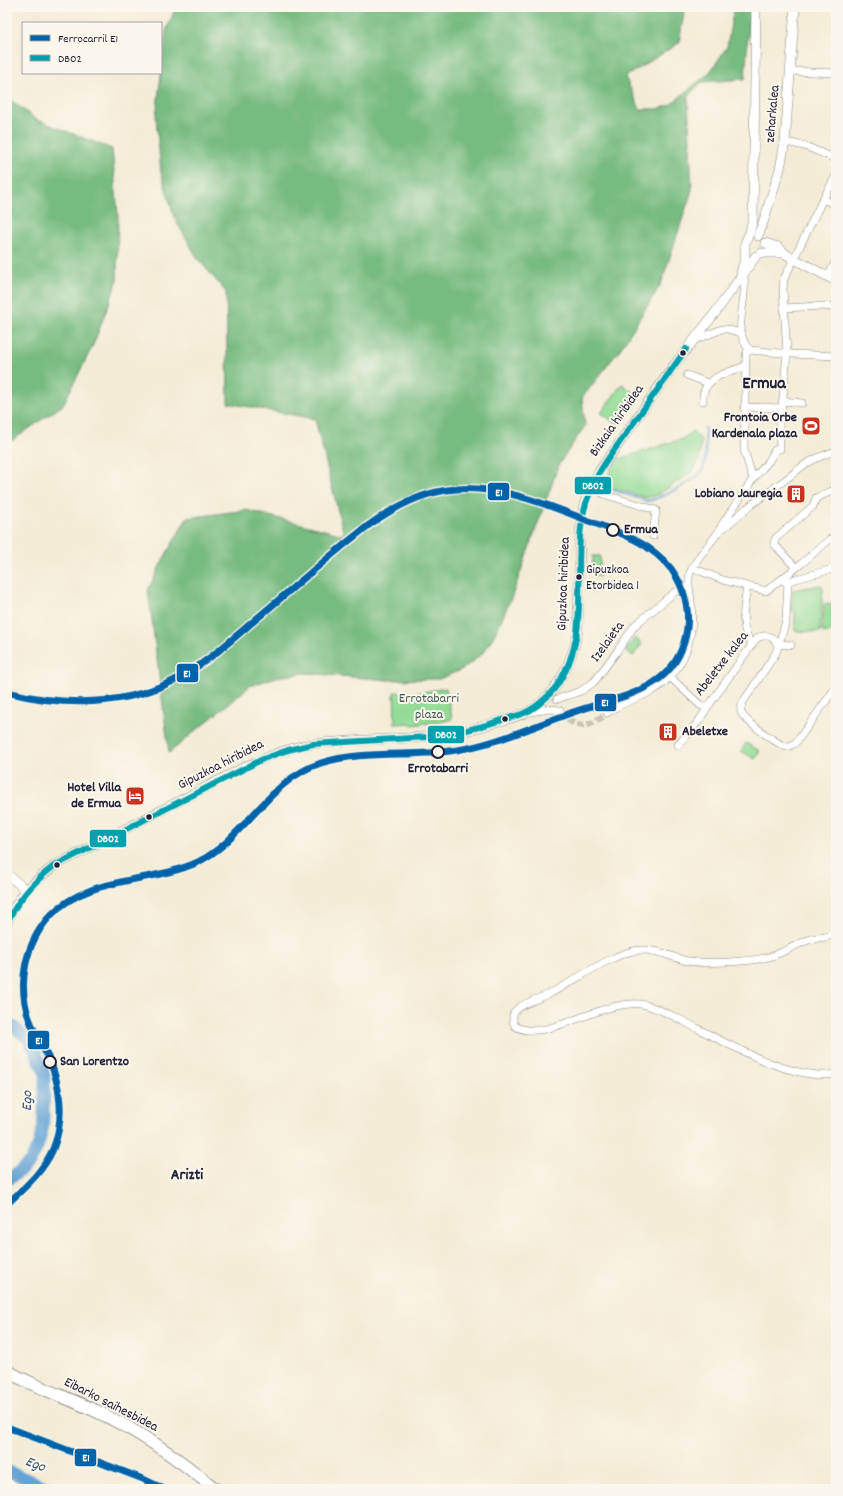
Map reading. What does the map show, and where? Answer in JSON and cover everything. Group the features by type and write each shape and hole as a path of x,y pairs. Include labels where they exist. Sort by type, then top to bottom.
{"highway":[{"name":"Eibarko saihesbidea","path":"7,1371 127,1427 176,1458 215,1489"}],"street":[{"path":"737,280 764,250 752,221 756,7"},
{"name":"zeharkalea","path":"758,238 780,169 785,142 795,7"},
{"path":"790,71 836,73"},
{"path":"785,142 805,146 836,159"},
{"path":"607,713 617,706 648,694 670,677 682,660 691,634 692,616 689,574 753,479 769,461 775,450 780,449 779,422 783,401 787,353 783,290 784,279 823,199 836,176"},
{"path":"823,199 836,205"},
{"path":"737,280 745,259 745,243 758,238 778,247 784,253 836,281"},
{"path":"745,250 750,254 784,253"},
{"path":"828,276 836,261"},
{"path":"744,271 741,333 750,350"},
{"name":"Bizkaia hiribidea","path":"582,515 584,504 596,478 689,346 715,313 737,280"},
{"path":"784,308 821,306 836,307"},
{"path":"689,346 722,329 741,333"},
{"path":"750,350 836,356"},
{"path":"750,350 747,352 746,366 744,450 753,479"},
{"path":"703,401 702,395 708,383 721,375 746,366"},
{"path":"687,375 708,383"},
{"path":"783,401 802,403"},
{"path":"744,407 782,408"},
{"path":"720,529 725,527 798,469 811,461 836,451"},
{"path":"596,478 602,482 601,492 606,495 656,510 653,536"},
{"path":"796,568 774,544 774,541 813,506 816,498 836,488"},
{"name":"Gipuzkoa hiribidea","path":"7,923 18,901 26,890 54,866 247,766 278,752 313,744 445,735 472,730 521,714 534,708 550,694 558,684 569,666 575,646 578,631 580,530"},
{"path":"836,537 830,539 796,568 789,578 786,621 778,645 773,658 743,702 741,711 743,716 750,722 777,742 787,746 794,744 836,687"},
{"path":"693,568 723,580 766,591 789,578 836,568"},
{"path":"747,587 743,625 746,636 752,645"},
{"name":"Izelaieta","path":"558,699 580,691 594,682 636,625 675,592"},
{"name":"Abeletxe kalea","path":"670,677 700,705 707,708 758,637 771,636 775,639 778,645"},
{"path":"778,645 790,645"},
{"path":"558,684 559,710"},
{"path":"558,684 553,694 554,705 559,710"},
{"path":"678,745 699,721 707,708"},
{"path":"521,714 540,710 559,710"},
{"path":"7,874 26,890"},
{"path":"836,932 832,936 810,940 773,956 760,959 705,962 687,960 655,950 629,952 607,961 550,994 521,1006 515,1011 512,1018 515,1026 521,1030 540,1031 606,1008 622,1004 636,1004 663,1011 776,1065 802,1073 816,1075 836,1074"}],"green space":[{"path":"176,7 685,7 679,43 625,77 640,109 657,109 670,105 710,72 727,47 734,7 750,7 745,79 702,82 688,96 692,190 661,284 621,348 582,398 585,426 559,464 512,596 495,634 483,653 463,669 439,679 388,680 305,673 276,677 250,686 169,753 148,590 187,518 246,510 344,535 315,419 228,403 226,292 198,259 175,219 161,173 156,117 166,31"},
{"path":"7,97 35,119 112,149 118,215 117,282 94,343 63,405 7,444"},
{"path":"622,384 640,397 619,426 601,413"},
{"path":"693,431 701,441 699,460 693,471 659,494 646,498 607,486 609,473 616,460 682,439"},
{"path":"593,556 600,556 600,576 593,576"},
{"path":"821,585 823,588 820,632 795,631 795,611 791,610 793,590"},
{"path":"824,604 836,605 836,633 822,632"},
{"path":"635,638 642,644 633,656 625,650"},
{"name":"Errotabarri plaza","path":"446,688 452,719 437,723 411,725 410,723 395,724 394,692 417,693"},
{"path":"746,743 760,751 755,759 741,751"}],"waterway":[{"path":"604,487 647,501 669,493 687,483 700,473 705,464 705,428"},
{"name":"Ego","path":"7,1024 14,1027 27,1038 45,1073 43,1127 38,1146 30,1162 7,1180"},
{"name":"Ego","path":"7,1471 52,1489"}],"tunnel":[{"path":"580,530 582,515"},
{"path":"561,711 572,722 583,725 594,722 607,713"}],"rail line":[{"name":"E1","path":"7,692 49,700 91,702 112,700 153,690 184,675 216,653 326,560 369,525 387,513 416,498 436,492 465,488 503,492 541,503 614,531 647,547 664,561 677,578 685,598 688,619 686,634 679,654 669,670 656,681 640,690 623,697 568,714 495,741 465,749 434,753 353,756 321,763 302,771 286,782 271,795 230,839 215,852 198,862 180,869 101,887 83,893 65,903 50,916 34,939 29,952 24,978 25,1005 29,1018 48,1057 56,1079 60,1102 57,1138 49,1157 39,1172 7,1204"},
{"name":"E1","path":"7,1427 143,1479 164,1489"}],"transit line":[{"name":"DB02","path":"7,923 21,899 39,878 54,866 263,759 288,750 313,744 428,737 451,734 522,714 540,703 555,688 568,665 575,641 579,617 580,541 583,516 590,492 606,462 686,349"}],"place":[{"name":"Frontoia Orbe Kardenala plaza","path":"811,426"},
{"name":"Lobiano Jauregia","path":"796,494"},
{"name":"Ermua","path":"613,530"},
{"name":"Gipuzkoa Etorbidea 1","path":"579,577"},
{"name":"Abeletxe","path":"668,732"},
{"name":"Errotabarri","path":"438,752"},
{"name":"Hotel Villa de Ermua","path":"135,796"},
{"name":"San Lorentzo","path":"50,1062"}],"district":[{"name":"Ermua","path":"764,384"},
{"name":"Arizti","path":"187,1175"}]}
